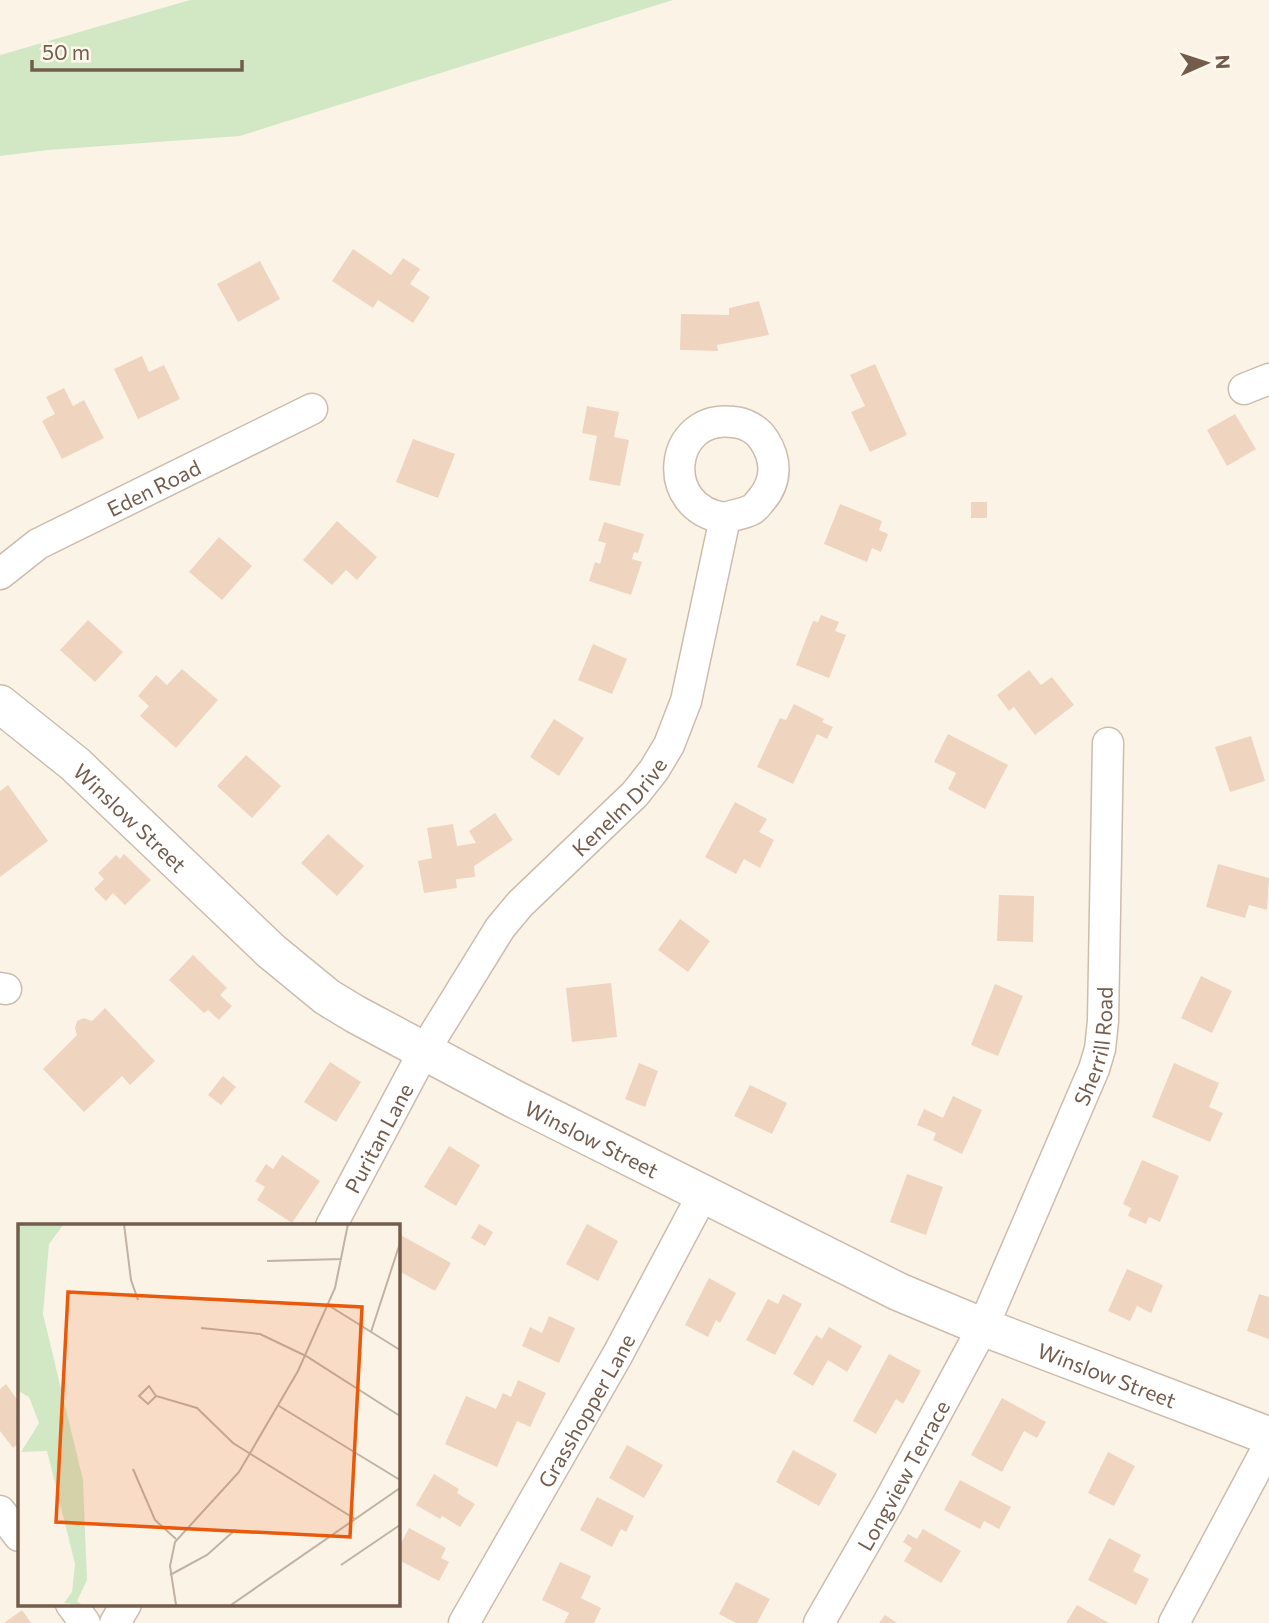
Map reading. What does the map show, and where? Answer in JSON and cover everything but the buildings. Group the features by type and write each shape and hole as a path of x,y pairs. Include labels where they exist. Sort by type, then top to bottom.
{"street":[{"name":"Eden Road","path":"0,574 38,544 312,409"},
{"name":"Kenelm Drive","path":"424,1051 500,928 520,904 635,794 669,745 686,701 724,518"},
{"name":"Winslow Street","path":"0,704 75,764 271,951 317,989 355,1014 514,1099 899,1292 983,1327 1269,1436"},
{"name":"Sherrill Road","path":"983,1327 1055,1162 1100,1049 1108,743"},
{"name":"Puritan Lane","path":"332,1224 424,1051"},
{"name":"Grasshopper Lane","path":"464,1623 618,1354 703,1194"},
{"name":"Longview Terrace","path":"819,1623 888,1503 983,1327"},
{"path":"1174,1623 1269,1445"},
{"path":"0,1511 18,1535"},
{"path":"72,1606 85,1623"},
{"path":"116,1623 125,1606"}],"green space":[{"path":"190,0 673,0 240,136 0,156 0,55"}]}
